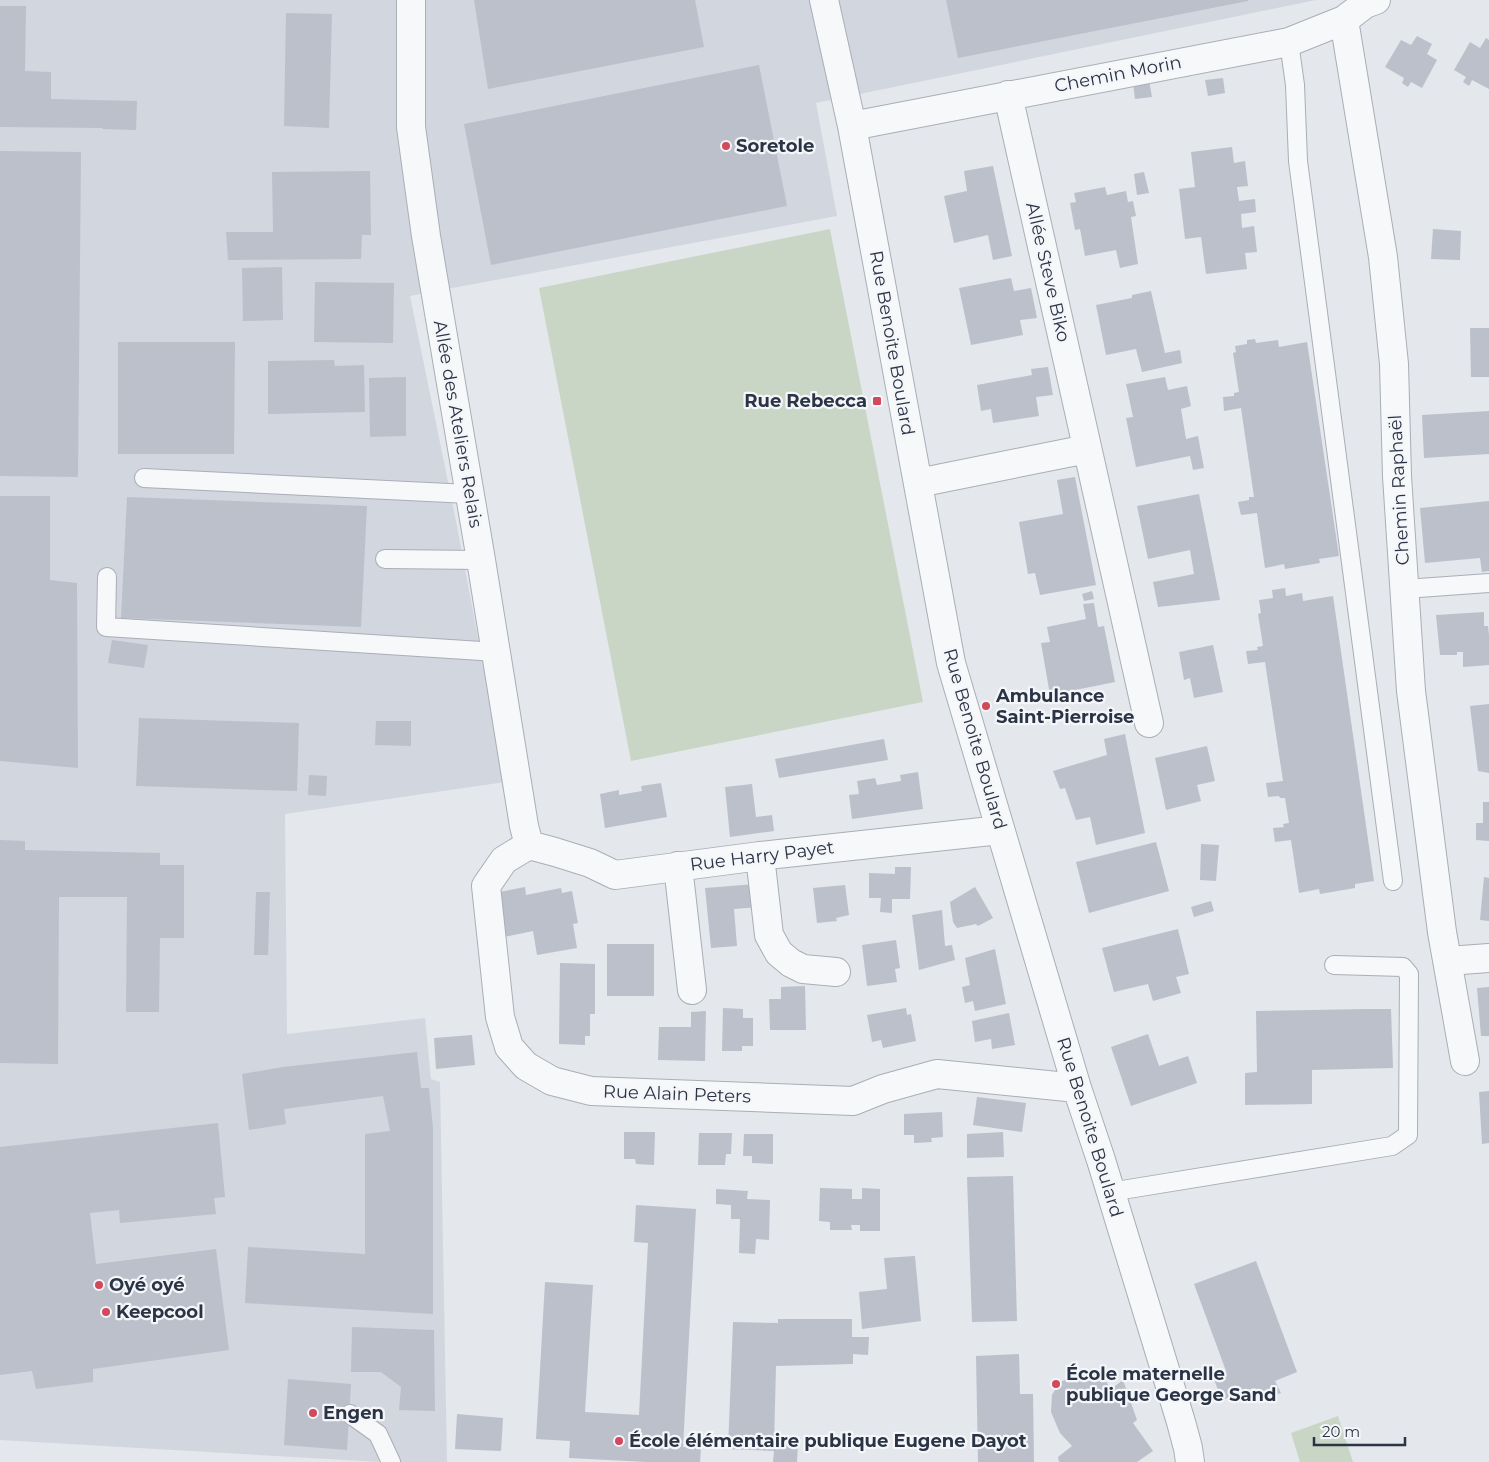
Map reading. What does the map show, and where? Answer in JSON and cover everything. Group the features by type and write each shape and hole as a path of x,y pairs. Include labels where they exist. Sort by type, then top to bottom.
{"street":[{"name":"Allée des Ateliers Relais","path":"411,0 411,128 428,246 524,826 529,845"},
{"name":"Rue Benoite Boulard","path":"824,0 852,126 951,662 1077,1088 1181,1422 1190,1462"},
{"name":"Chemin Morin","path":"852,126 1289,42 1344,20 1365,4 1376,0"},
{"name":"Chemin Raphaël","path":"1344,20 1383,257 1394,364 1397,476 1411,692 1442,932 1465,1061"},
{"name":"Allée Steve Biko","path":"1008,95 1149,722"},
{"path":"918,483 1087,449"},
{"name":"Rue Harry Payet","path":"529,845 581,860 615,875 760,856 1000,830"},
{"name":"Rue Alain Peters","path":"529,845 504,860 486,886 500,1018 509,1047 526,1066 552,1081 591,1091 853,1101 883,1089 937,1074 1077,1088"},
{"path":"760,856 768,934 779,952 790,963 803,970 836,972"},
{"path":"678,866 692,990"},
{"path":"1448,961 1489,958"}],"lane":[{"path":"1289,42 1294,85 1298,161 1393,881"},
{"path":"144,478 470,494"},
{"path":"385,559 481,560"},
{"path":"107,577 106,627 496,652"},
{"path":"1405,589 1489,583"},
{"path":"1110,1192 1392,1146 1408,1134 1409,974 1403,967 1334,965"},
{"path":"350,1414 378,1434 391,1462"}],"shaded area":[{"path":"0,0 1316,0 816,103 837,216 410,296 456,521 505,782 285,814 287,1034 425,1018 431,1079 440,1082 447,1462 381,1462 0,1440"}],"green space":[{"path":"830,229 923,702 631,761 539,288"},
{"path":"1338,1416 1353,1462 1300,1462 1291,1433"}],"building":[{"path":"474,0 695,0 704,47 488,89"},
{"path":"946,0 1248,0 1248,1 958,58"},
{"path":"0,6 26,6 25,71 51,72 51,99 137,101 136,130 0,127"},
{"path":"286,13 332,14 329,128 284,126"},
{"path":"1417,36 1432,44 1427,54 1437,60 1422,88 1411,82 1408,87 1402,83 1404,78 1385,67 1401,40 1411,45"},
{"path":"1486,38 1489,40 1489,89 1472,80 1469,86 1463,82 1466,77 1454,70 1470,42 1480,48"},
{"path":"759,65 787,206 491,265 464,124"},
{"path":"1223,78 1225,93 1208,96 1205,80"},
{"path":"1149,80 1152,97 1135,99 1133,83"},
{"path":"1232,147 1234,163 1245,161 1248,186 1237,187 1239,201 1255,199 1256,212 1241,214 1242,228 1254,226 1257,252 1245,253 1247,269 1206,274 1201,237 1185,239 1179,189 1195,187 1191,152"},
{"path":"0,151 81,152 78,477 0,476"},
{"path":"993,166 1012,256 993,260 988,235 954,243 944,196 967,191 964,171"},
{"path":"370,171 371,235 362,235 361,259 228,260 226,232 273,232 272,172"},
{"path":"1144,172 1149,193 1137,195 1134,174"},
{"path":"1105,187 1107,195 1126,191 1128,202 1133,201 1136,216 1131,217 1138,264 1120,268 1116,250 1085,256 1080,229 1075,230 1070,203 1076,202 1074,193"},
{"path":"1433,229 1461,231 1460,260 1431,259"},
{"path":"282,267 283,320 243,321 242,268"},
{"path":"1011,278 1014,291 1031,288 1037,318 1020,320 1023,335 971,345 959,288"},
{"path":"315,282 394,283 393,343 314,342"},
{"path":"1151,291 1165,353 1180,350 1182,363 1142,372 1136,349 1106,355 1096,305 1132,298 1132,295"},
{"path":"1470,328 1489,328 1489,377 1471,377"},
{"path":"1255,339 1256,343 1278,340 1279,347 1307,342 1339,556 1319,559 1320,563 1285,569 1284,564 1265,568 1257,513 1241,515 1238,502 1254,497 1241,408 1224,411 1223,397 1234,396 1234,393 1239,392 1233,353 1236,352 1235,346 1247,344 1247,340"},
{"path":"118,342 235,342 234,454 118,454"},
{"path":"334,360 335,366 364,365 365,412 268,414 268,361"},
{"path":"1048,367 1053,395 1036,397 1039,416 993,423 991,409 981,411 977,385 1032,375 1031,369"},
{"path":"406,377 406,436 370,437 369,378"},
{"path":"1165,377 1168,390 1187,386 1191,406 1181,409 1186,439 1198,436 1204,468 1193,470 1190,456 1136,467 1126,418 1133,417 1126,384"},
{"path":"1489,411 1489,454 1424,458 1422,415"},
{"path":"1075,477 1096,585 1040,595 1035,573 1028,574 1019,522 1063,514 1057,480"},
{"path":"1199,494 1220,600 1158,607 1153,582 1194,574 1190,550 1148,559 1137,506"},
{"path":"0,496 50,496 50,580 77,583 78,768 0,761"},
{"path":"127,497 367,506 361,627 121,618"},
{"path":"1489,501 1489,571 1482,572 1480,558 1425,563 1420,508"},
{"path":"1285,588 1286,596 1302,593 1303,601 1333,596 1374,881 1355,884 1355,888 1320,894 1319,889 1299,893 1291,840 1275,842 1273,828 1284,827 1283,824 1289,823 1285,798 1280,798 1279,796 1268,797 1266,783 1283,781 1265,662 1248,664 1246,651 1258,650 1257,647 1263,646 1258,614 1261,613 1259,600 1273,598 1272,590"},
{"path":"1092,591 1094,599 1084,601 1082,594"},
{"path":"1094,603 1098,627 1104,626 1115,682 1050,695 1041,643 1050,642 1047,627 1086,619 1083,604"},
{"path":"1484,612 1484,626 1488,626 1489,635 1489,665 1463,667 1463,652 1457,652 1457,655 1440,655 1436,615"},
{"path":"112,640 148,645 144,668 108,663"},
{"path":"1213,645 1223,692 1194,698 1190,678 1184,680 1179,652"},
{"path":"1489,704 1489,773 1478,771 1470,706"},
{"path":"139,718 299,723 297,791 136,786"},
{"path":"376,721 411,721 411,746 375,745"},
{"path":"1125,734 1145,833 1096,845 1090,817 1076,820 1065,788 1060,789 1053,771 1107,755 1104,739"},
{"path":"884,739 888,760 779,778 775,759"},
{"path":"1207,746 1215,781 1197,785 1201,801 1166,810 1155,758"},
{"path":"918,772 923,809 852,819 849,795 859,794 857,781 875,778 877,785 901,781 900,775"},
{"path":"309,775 327,776 326,796 308,795"},
{"path":"661,783 667,817 605,828 600,794 619,790 619,795 642,791 641,786"},
{"path":"752,784 756,817 772,815 774,831 730,837 725,787"},
{"path":"1483,802 1489,802 1489,841 1476,840 1476,823 1483,823"},
{"path":"0,840 25,841 25,850 160,853 160,865 184,865 184,938 160,938 159,1012 126,1012 127,897 59,897 58,1064 0,1063"},
{"path":"1156,842 1169,891 1089,913 1076,862"},
{"path":"1201,844 1219,845 1216,881 1200,880"},
{"path":"895,867 911,867 910,899 892,899 892,913 880,912 881,898 869,898 869,873 895,874"},
{"path":"1484,877 1489,878 1489,921 1480,920"},
{"path":"756,884 759,907 734,909 737,946 711,948 705,888"},
{"path":"845,885 849,915 836,918 837,921 817,923 813,888"},
{"path":"525,887 526,895 561,888 562,893 572,891 578,923 573,924 577,948 537,955 533,931 499,938 494,893"},
{"path":"975,887 993,918 978,926 976,924 957,928 953,922 950,902"},
{"path":"256,892 270,892 268,955 254,955"},
{"path":"1211,901 1214,911 1194,917 1191,907"},
{"path":"942,910 945,946 952,945 955,960 919,970 912,915"},
{"path":"1178,929 1189,974 1176,977 1181,993 1153,1001 1148,984 1114,992 1102,948"},
{"path":"896,940 900,968 895,969 897,982 867,986 862,945"},
{"path":"607,944 654,944 654,996 607,996"},
{"path":"995,949 1006,1004 975,1011 973,1001 965,1003 962,987 970,985 965,958"},
{"path":"560,963 595,964 595,1014 590,1014 590,1036 585,1036 585,1045 559,1044"},
{"path":"805,986 806,1030 770,1030 769,999 781,999 781,987"},
{"path":"1489,987 1489,1036 1481,1036 1477,988"},
{"path":"723,1008 743,1009 743,1018 753,1018 753,1046 742,1046 742,1051 722,1051"},
{"path":"906,1008 907,1015 911,1014 916,1041 883,1048 881,1040 872,1042 867,1015"},
{"path":"1391,1009 1393,1068 1312,1070 1312,1104 1245,1105 1245,1073 1257,1072 1256,1011"},
{"path":"706,1011 705,1061 658,1060 659,1027 691,1027 691,1012"},
{"path":"1009,1013 1015,1045 992,1049 991,1039 975,1042 972,1021"},
{"path":"1148,1034 1159,1066 1188,1056 1197,1083 1131,1106 1111,1047"},
{"path":"472,1035 475,1065 436,1069 434,1038"},
{"path":"417,1052 421,1088 429,1088 433,1128 433,1314 245,1303 248,1247 365,1254 365,1134 390,1131 383,1096 284,1109 286,1124 249,1130 242,1074 283,1067"},
{"path":"1489,1091 1489,1143 1482,1144 1479,1092"},
{"path":"977,1097 1026,1103 1022,1132 973,1125"},
{"path":"942,1112 943,1137 931,1138 932,1142 914,1143 914,1135 904,1135 904,1114"},
{"path":"218,1123 225,1197 214,1198 216,1214 120,1223 119,1210 90,1213 96,1264 216,1249 229,1350 93,1369 93,1382 36,1389 32,1371 0,1375 0,1147"},
{"path":"624,1132 655,1132 654,1165 636,1164 635,1159 624,1159"},
{"path":"1003,1132 1004,1157 967,1158 967,1134"},
{"path":"699,1133 732,1133 731,1154 726,1154 725,1165 698,1165"},
{"path":"744,1134 773,1134 773,1164 752,1163 752,1156 743,1156"},
{"path":"1013,1176 1017,1321 972,1322 967,1177"},
{"path":"820,1188 852,1189 852,1199 862,1199 862,1188 880,1189 880,1231 860,1231 860,1225 851,1225 852,1230 830,1230 830,1222 819,1221"},
{"path":"716,1189 748,1191 747,1199 770,1200 769,1240 756,1239 755,1254 739,1253 740,1219 731,1219 731,1205 716,1204"},
{"path":"636,1205 696,1209 683,1447 701,1448 700,1462 647,1462 569,1458 570,1441 536,1439 545,1282 593,1285 585,1412 639,1415 648,1243 634,1242"},
{"path":"915,1256 921,1321 862,1329 859,1292 887,1289 884,1258"},
{"path":"1256,1261 1297,1372 1275,1381 1281,1393 1259,1401 1254,1388 1222,1400 1213,1377 1226,1371 1194,1284"},
{"path":"778,1319 852,1319 852,1337 869,1337 868,1355 853,1354 853,1364 776,1366 774,1443 798,1443 797,1462 773,1462 774,1451 728,1449 733,1322 778,1323"},
{"path":"352,1327 434,1330 435,1411 399,1410 401,1387 381,1372 351,1372"},
{"path":"1019,1354 1020,1394 1033,1394 1034,1462 978,1462 976,1356"},
{"path":"1079,1372 1095,1374 1105,1380 1111,1389 1123,1380 1137,1420 1133,1423 1153,1451 1137,1462 1059,1462 1058,1457 1072,1446 1060,1433 1051,1412 1052,1395 1059,1383"},
{"path":"288,1379 351,1384 347,1450 284,1445"},
{"path":"457,1414 503,1418 501,1451 455,1449"}],"place":[{"name":"Soretole","path":"726,146"},
{"name":"Rue Rebecca","path":"877,401"},
{"name":"Ambulance Saint-Pierroise","path":"986,706"},
{"name":"Oyé oyé","path":"99,1285"},
{"name":"Keepcool","path":"106,1312"},
{"name":"École maternelle publique George Sand","path":"1056,1384"},
{"name":"Engen","path":"313,1413"},
{"name":"École élémentaire publique Eugene Dayot","path":"619,1441"}]}
